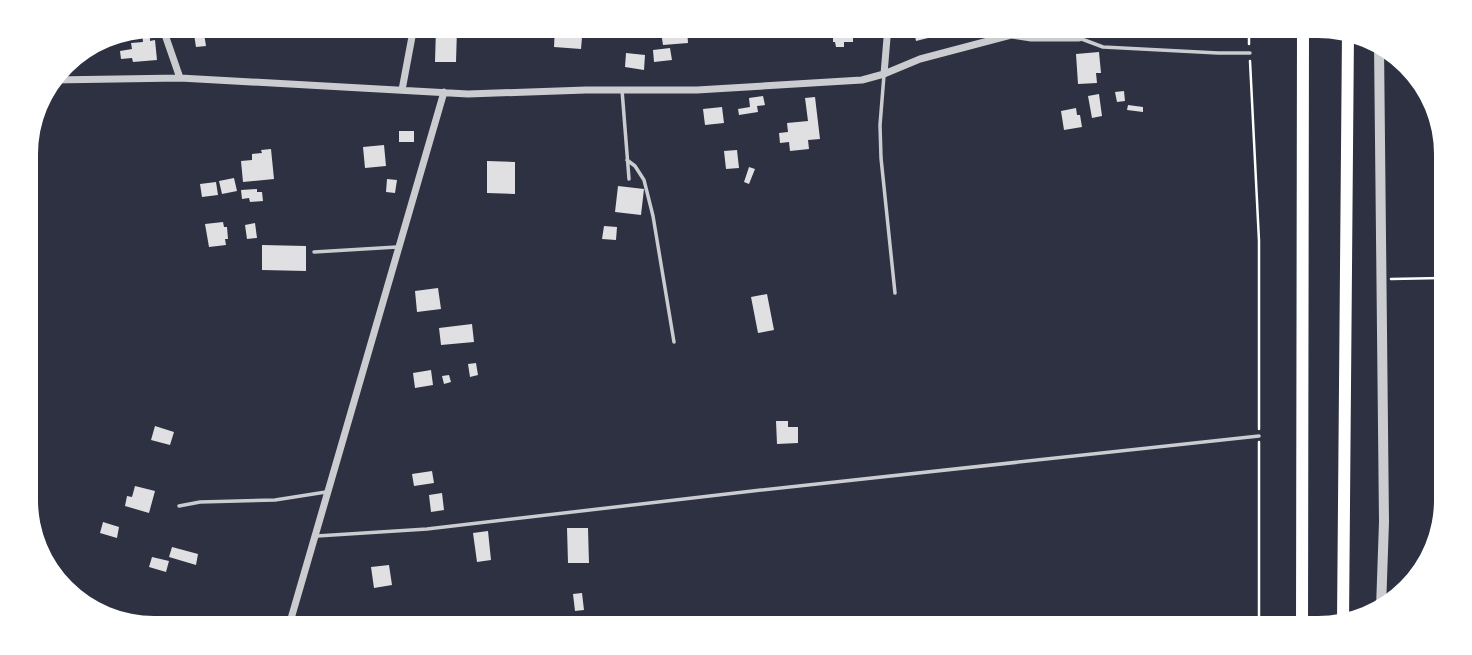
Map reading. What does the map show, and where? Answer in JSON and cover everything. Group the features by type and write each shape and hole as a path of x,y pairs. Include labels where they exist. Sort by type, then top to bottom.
{"highway":[{"path":"1302,616 1303,38"},
{"path":"1343,613 1348,43"}],"street":[{"path":"166,38 180,78"},
{"path":"402,90 412,38"},
{"path":"884,74 887,38"},
{"path":"66,80 180,78 468,93 697,90 862,80 920,59 1000,38"},
{"path":"1031,38 1079,38"},
{"path":"1379,56 1384,522 1381,597"},
{"path":"292,616 444,92"}],"lane":[{"path":"1079,38 1103,47 1217,53 1250,52"},
{"path":"884,74 880,125 881,158 895,293"},
{"path":"622,90 629,179"},
{"path":"627,160 635,166 644,180 653,216 674,342"},
{"path":"314,252 399,247"},
{"path":"315,536 427,529 761,489 1259,436"},
{"path":"179,506 200,502 275,500 328,491"}],"path":[{"path":"1249,38 1259,241 1259,616"},
{"path":"1381,279 1434,278"}],"building":[{"path":"195,38 205,38 206,46 196,47"},
{"path":"436,38 457,38 456,62 435,62"},
{"path":"554,38 582,38 581,49 554,47"},
{"path":"662,38 688,38 688,43 663,45"},
{"path":"833,38 853,38 853,42 844,42 844,47 836,47"},
{"path":"143,40 155,40 157,60 133,62 132,58 121,59 120,51 132,49 131,43 143,42"},
{"path":"670,48 672,60 654,62 653,50"},
{"path":"1099,52 1101,73 1096,73 1097,83 1078,84 1076,54"},
{"path":"626,53 645,55 644,70 625,67"},
{"path":"1124,91 1125,101 1117,102 1115,92"},
{"path":"1099,94 1102,116 1092,118 1088,96"},
{"path":"763,96 765,105 757,106 758,112 739,115 738,109 750,107 749,98"},
{"path":"815,97 820,139 808,140 809,149 790,151 789,142 780,143 779,133 788,132 787,123 808,121 805,98"},
{"path":"1128,105 1143,107 1143,112 1127,110"},
{"path":"722,107 724,123 705,125 703,109"},
{"path":"1076,108 1082,127 1064,130 1061,111"},
{"path":"399,131 414,131 414,142 399,142"},
{"path":"384,145 386,166 365,168 363,147"},
{"path":"271,149 274,179 243,182 241,161 252,160 252,154"},
{"path":"737,150 739,168 726,169 724,151"},
{"path":"487,161 515,162 515,194 487,193"},
{"path":"749,167 755,169 749,184 744,182"},
{"path":"234,178 237,191 222,194 219,181"},
{"path":"387,179 397,180 395,193 386,192"},
{"path":"216,182 218,195 202,197 200,184"},
{"path":"618,186 644,189 641,215 615,212"},
{"path":"257,189 257,192 262,192 263,201 250,202 249,198 242,199 241,190"},
{"path":"223,222 224,227 227,227 226,245 209,247 205,224"},
{"path":"255,223 257,238 247,239 245,225"},
{"path":"604,226 617,227 616,240 602,239"},
{"path":"262,245 306,246 306,271 262,270"},
{"path":"438,288 441,309 417,312 415,291"},
{"path":"767,294 774,330 758,333 751,297"},
{"path":"472,324 474,342 441,345 439,328"},
{"path":"476,363 478,375 470,377 468,364"},
{"path":"431,370 433,385 415,388 413,373"},
{"path":"449,375 451,382 444,384 442,376"},
{"path":"776,421 788,421 788,427 798,427 798,443 777,444"},
{"path":"155,426 174,432 170,445 151,440"},
{"path":"432,471 434,483 414,486 412,474"},
{"path":"135,486 155,491 149,513 125,506 127,496 132,497"},
{"path":"442,493 444,510 431,512 429,495"},
{"path":"103,522 119,527 117,538 100,533"},
{"path":"567,528 588,528 589,563 568,563"},
{"path":"488,531 491,560 477,562 473,533"},
{"path":"172,547 198,554 196,565 169,557"},
{"path":"152,557 169,561 166,572 149,567"},
{"path":"389,565 392,585 374,588 371,567"},
{"path":"582,593 584,610 575,611 573,594"}]}
